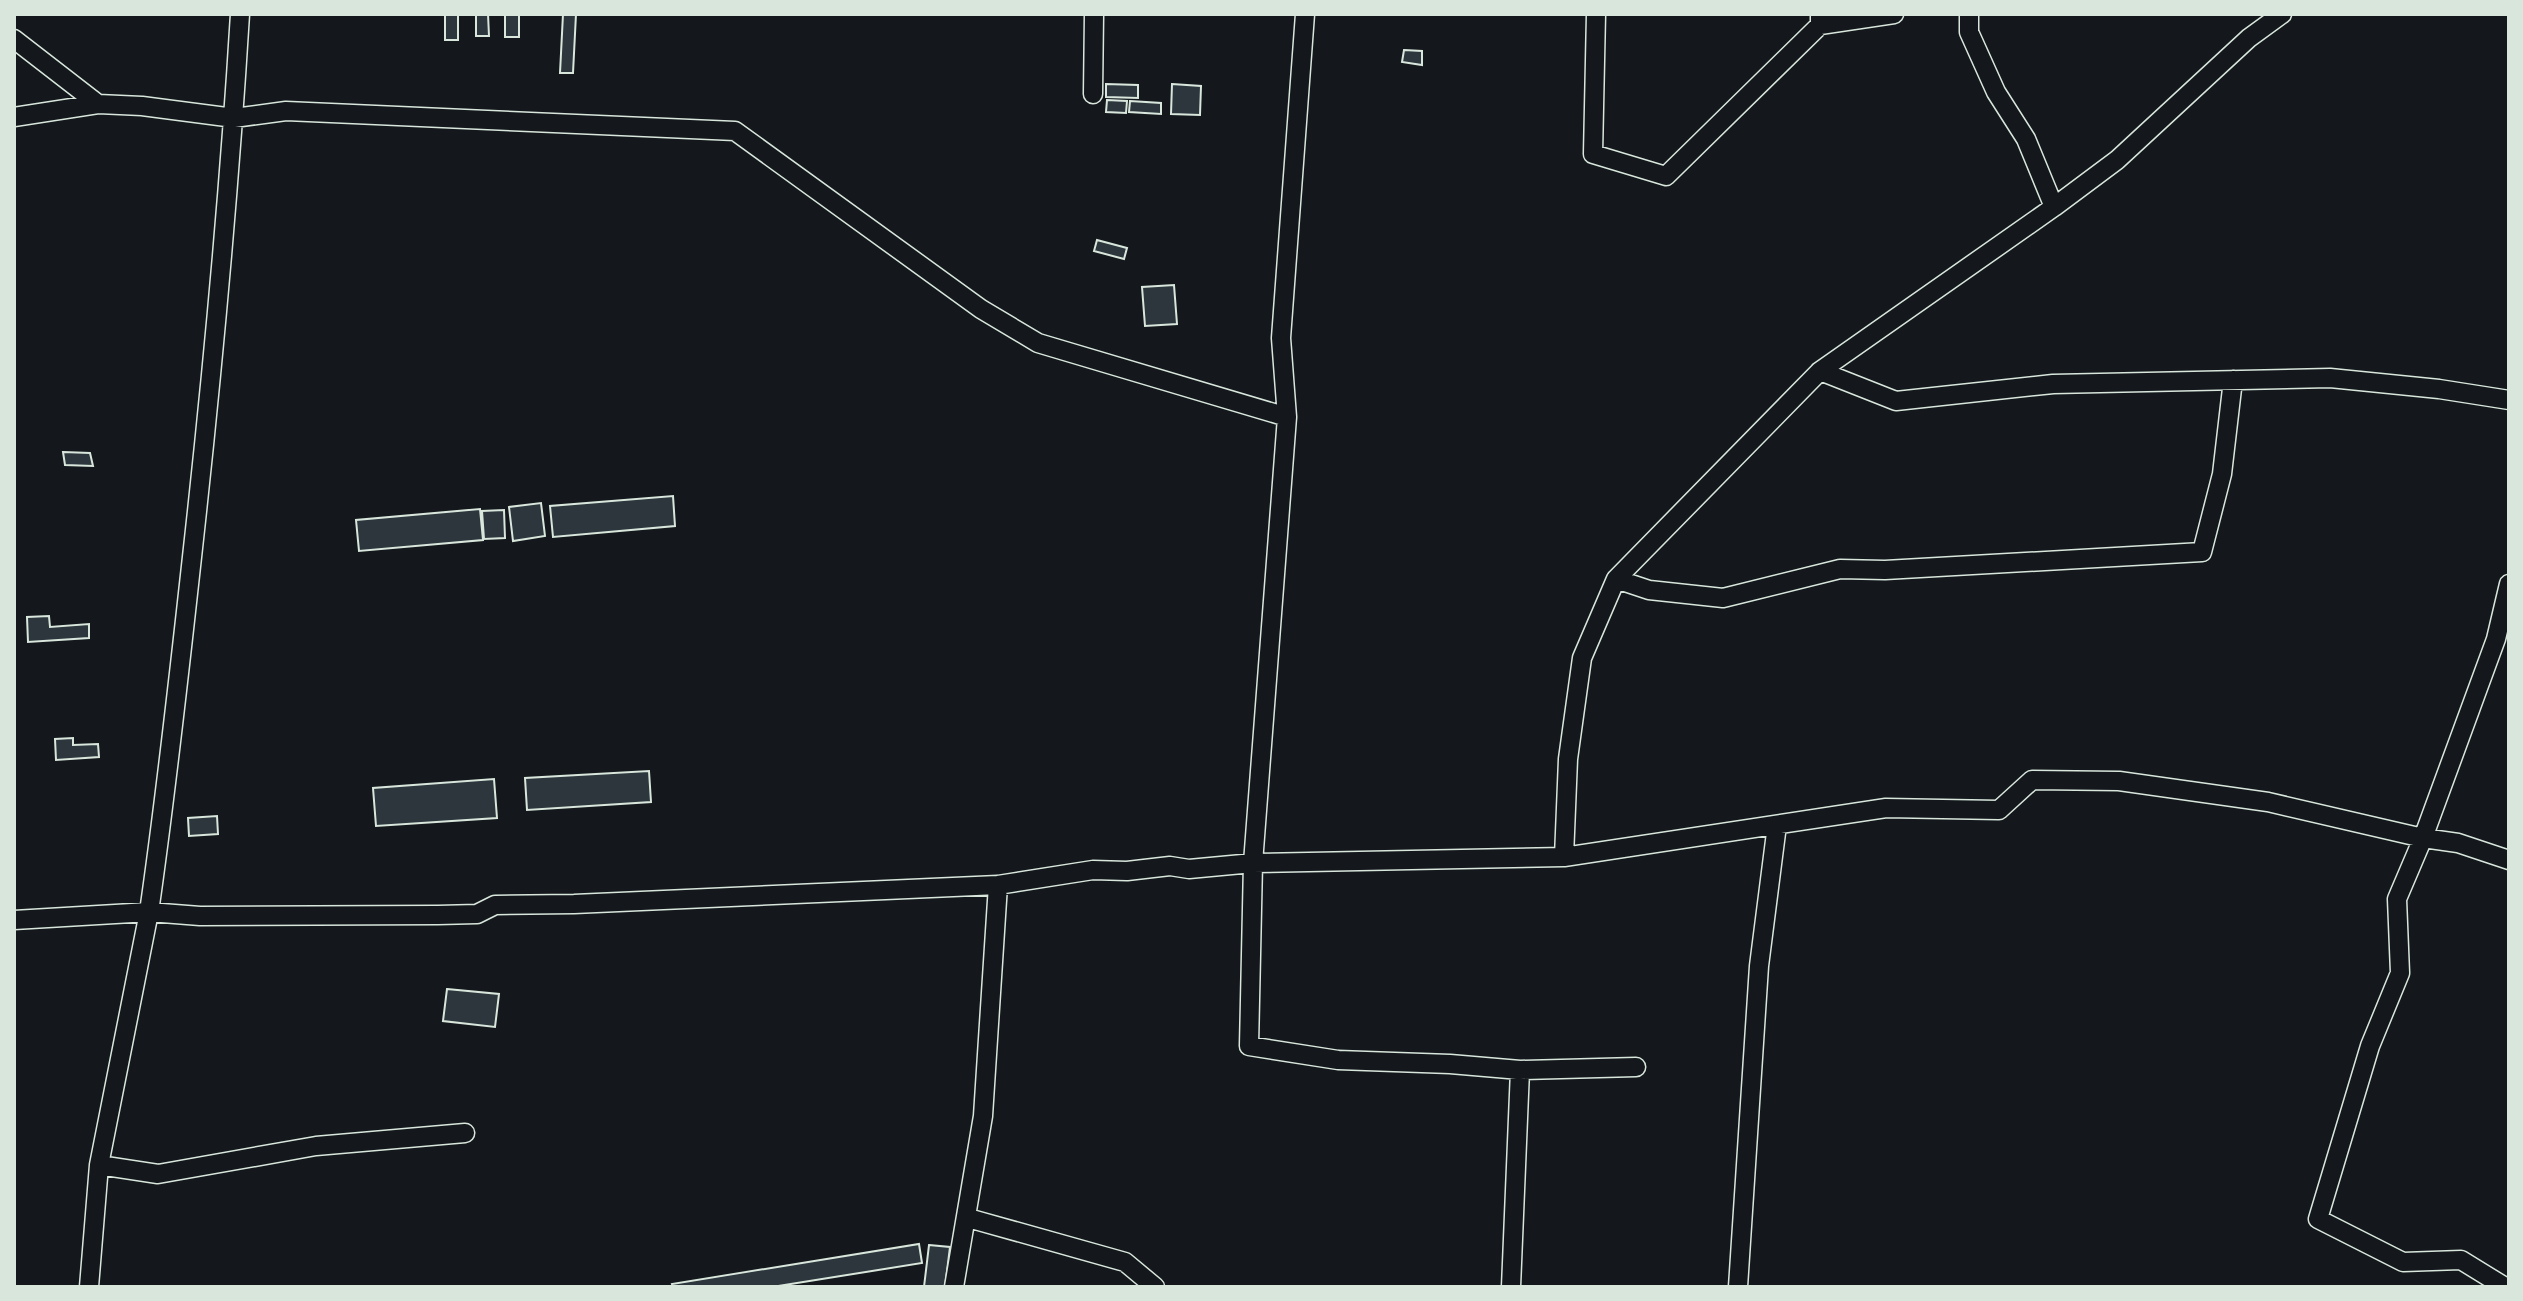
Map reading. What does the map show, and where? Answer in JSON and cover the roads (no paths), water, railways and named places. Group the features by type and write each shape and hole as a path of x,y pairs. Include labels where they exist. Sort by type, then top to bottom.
{"street":[{"path":"89,1287 99,1165 149,912 165,801 204,444 234,118 240,14"},
{"path":"1093,94 1094,14"},
{"path":"1305,14 1281,338 1287,417 1253,863 1249,1046 1338,1060 1520,1070 1636,1067"},
{"path":"1596,14 1593,154 1666,176 1820,19 1894,14"},
{"path":"1969,14 1969,32 1996,92 2026,139 2054,207"},
{"path":"1564,857 1568,759 1582,658 1616,579 1820,371 2117,160 2249,38 2282,14"},
{"path":"14,39 98,104"},
{"path":"14,117 98,104 142,106 234,118 286,111 735,131 981,309 1038,343 1287,417"},
{"path":"1820,371 1896,401 2053,384 2330,378 2509,400"},
{"path":"1616,579 1649,590 1723,598 1840,569 1885,570 2202,552 2222,474 2233,380"},
{"path":"2505,1287 2461,1260 2403,1262 2318,1219 2370,1046 2400,973 2397,899 2423,838 2496,639 2509,584"},
{"path":"14,920 149,912 200,916 477,914 495,905 998,885 1093,870 1127,871 1170,866 1189,869 1253,863 1564,857 1886,808 1999,810 2032,780 2119,781 2268,802 2423,838 2458,843 2509,860"},
{"path":"1738,1287 1759,966 1777,825"},
{"path":"954,1287 983,1116 998,885"},
{"path":"1511,1287 1520,1070"},
{"path":"99,1165 158,1174 316,1146 465,1133"},
{"path":"968,1218 1125,1262 1155,1287"}]}
